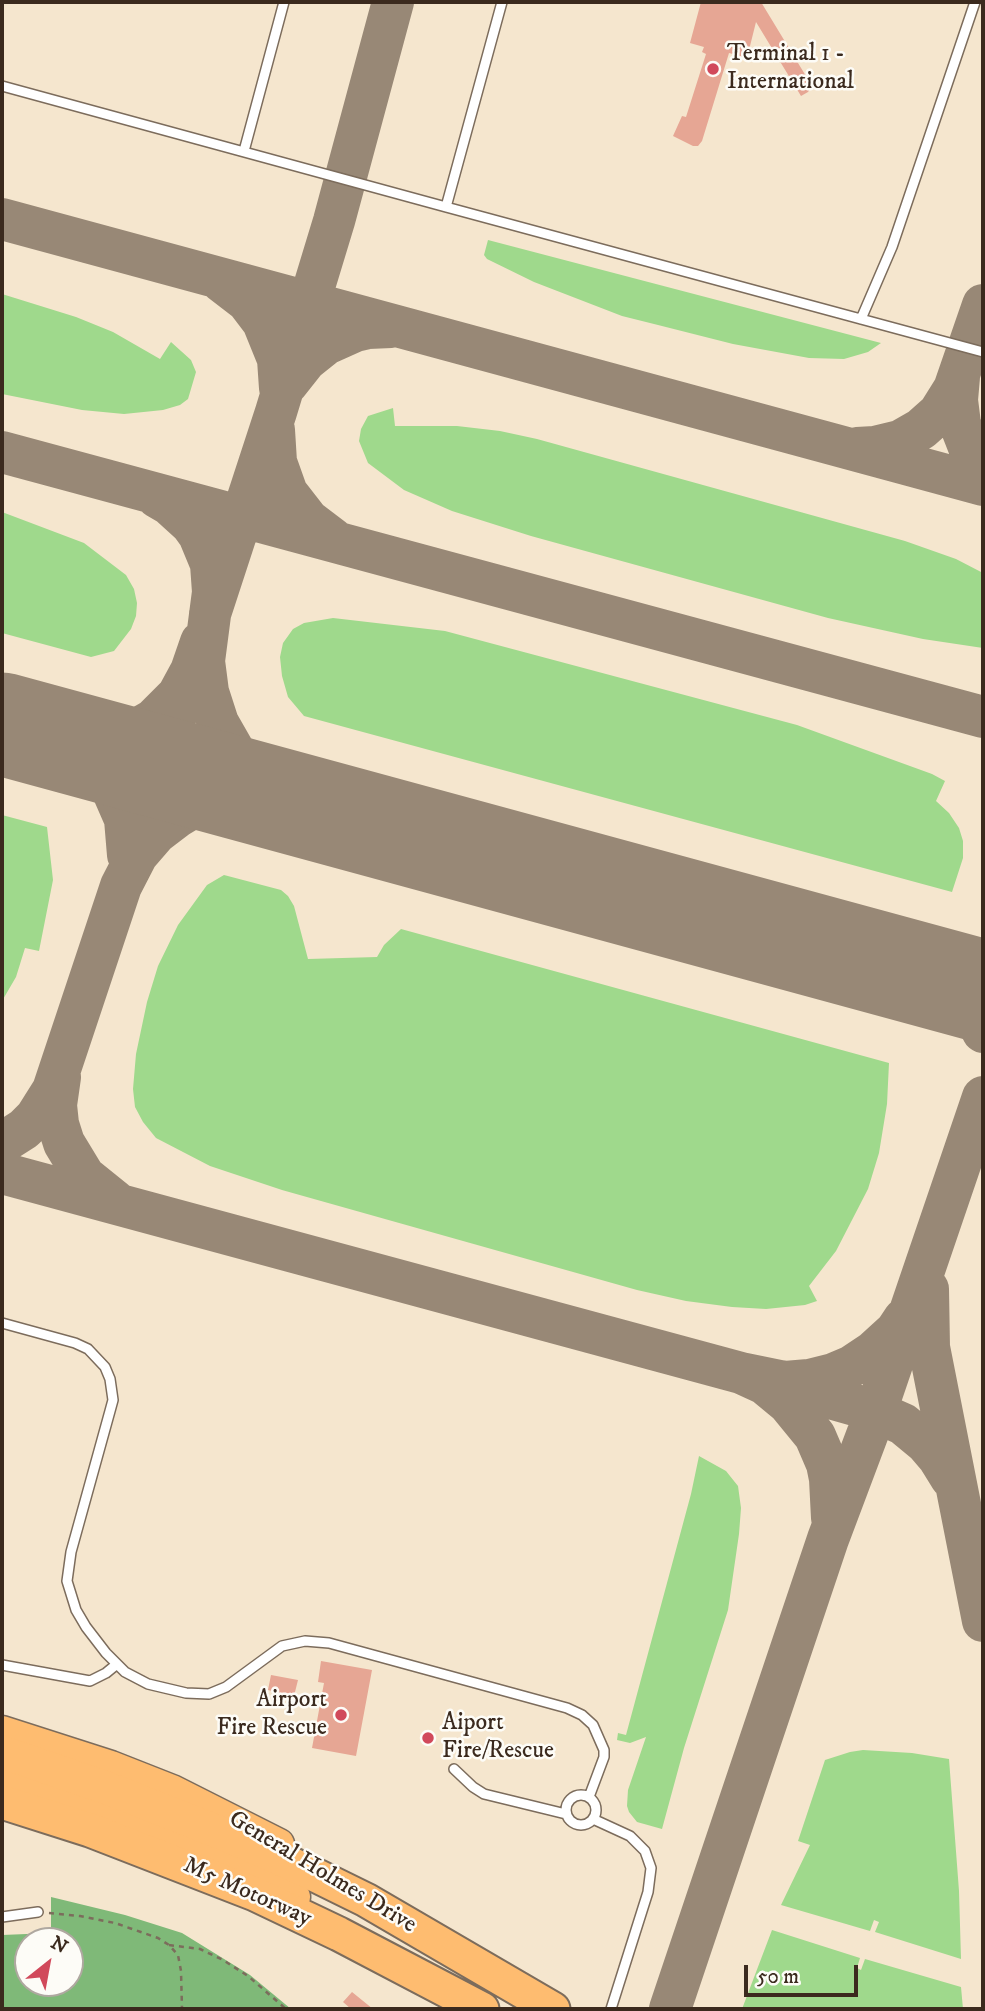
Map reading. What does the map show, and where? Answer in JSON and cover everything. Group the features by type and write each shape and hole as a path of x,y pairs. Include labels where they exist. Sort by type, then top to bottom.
{"highway":[{"name":"General Holmes Drive","path":"2,1731 111,1766 172,1790 241,1823 313,1863 366,1900 553,2009"},
{"name":"M5 Motorway","path":"2,1752 107,1787 226,1835 366,1900"},
{"name":"General Holmes Drive","path":"2,1779 57,1795 162,1834 262,1879 339,1920 489,2009"},
{"name":"M5 Motorway","path":"2,1801 90,1830 255,1894 339,1934 482,2009"}],"lane":[{"path":"244,151 284,2"},
{"path":"446,207 502,2"},
{"path":"861,319 892,247 975,2"},
{"path":"2,86 983,352"},
{"path":"2,1323 88,1349 105,1367 110,1379 113,1400 71,1552 67,1581 76,1610 97,1642 125,1672 148,1684 186,1693 209,1694 226,1687 282,1646 316,1640 567,1708 582,1715 593,1725 604,1750 589,1797"},
{"path":"2,1665 90,1681 117,1664"},
{"path":"454,1769 484,1794 566,1814 576,1825 586,1825 593,1819 595,1804 589,1797 573,1796 566,1804 566,1814"},
{"path":"593,1819 630,1836 645,1851 651,1868 648,1892 611,2009"},
{"path":"2,1917 38,1912"}],"path":[{"path":"38,1912 115,1923 158,1938 169,1945 178,1955 180,1963 182,2009"},
{"path":"169,1945 200,1949 223,1960 248,1976 286,2009"}],"green space":[{"path":"488,240 881,343 868,352 844,359 809,358 733,344 622,316 534,282 487,259 484,255"},
{"path":"2,294 76,317 113,332 160,359 171,342 191,360 196,372 188,399 180,405 163,410 124,414 82,410 2,394"},
{"path":"393,408 395,426 457,426 537,439 905,541 956,559 983,573 983,648 923,639 828,618 531,536 452,511 404,490 368,463 359,441 361,429 368,416"},
{"path":"2,512 84,543 126,575 134,589 136,616 131,629 114,651 91,657 2,633"},
{"path":"333,618 445,631 797,725 932,774 945,781 936,801 949,813 959,828 963,841 963,858 952,892 304,716 288,697 280,657 283,643 293,629 304,623"},
{"path":"2,815 47,827 53,880 39,951 25,948 16,977 2,1001"},
{"path":"224,875 281,890 288,896 294,906 308,959 377,957 384,945 401,929 889,1063 887,1104 879,1153 868,1189 836,1251 809,1286 817,1301 766,1309 732,1307 686,1301 637,1290 282,1190 210,1166 156,1138 135,1107 133,1089 136,1054 147,1002 158,966 178,925 207,885"},
{"path":"699,1456 726,1471 738,1486 741,1508 739,1534 728,1610 684,1748 662,1829 637,1822 627,1806 628,1790 646,1737 630,1743 617,1740 618,1733 626,1735"},
{"path":"863,1750 912,1753 949,1759 961,1959 875,1932 879,1922 874,1920 870,1931 781,1905 810,1845 798,1841 825,1760"},
{"path":"51,1897 125,1915 182,1933 250,1975 291,2009 3,2009 2,1935 14,1935 14,1997 84,1997 84,1927 51,1927"},
{"path":"772,1930 860,1958 857,1968 861,1970 865,1959 961,1987 963,2009 742,2009"}],"building":[{"name":"Terminal 1 - International","path":"701,2 761,2 812,86 801,96 756,22 747,58 729,53 702,141 698,146 693,146 673,136 682,116 686,117 706,54 702,52 704,47 690,43"},
{"name":"Airport Fire Rescue","path":"321,1661 372,1670 356,1756 312,1748 324,1683 318,1682"},
{"path":"271,1675 298,1680 294,1696 268,1690"},
{"path":"352,1992 373,2009 351,2009 343,2002"}],"taxiway":[{"path":"210,614 276,412 334,221 393,2"},
{"path":"2,219 983,485"},
{"path":"221,281 247,301 263,322 278,359 280,388"},
{"path":"857,448 900,441 921,429 939,413 954,389 983,305"},
{"path":"287,384 306,360 326,344 355,331 391,327"},
{"path":"959,377 957,400 960,424 969,447 983,467"},
{"path":"274,430 276,462 287,493 308,520 333,539"},
{"path":"2,452 983,717"},
{"path":"157,497 191,524 199,535 211,564 213,592 204,661 208,692 218,723 234,751 259,777 296,801"},
{"path":"10,724 80,743 100,742 132,732 153,720 178,695 191,671 201,642"},
{"path":"130,856 184,691"},
{"path":"55,741 83,753 108,780 125,819 128,855"},
{"path":"2,1143 24,1129 36,1117 53,1090 121,886 137,855 156,833 192,808 221,798 243,796 272,800 362,824"},
{"path":"806,945 945,983 971,1008 983,1032"},
{"path":"60,1077 56,1105 64,1143 84,1176 115,1201"},
{"path":"670,2009 828,1539 875,1414 983,1097"},
{"path":"2,1173 741,1373"},
{"path":"928,1289 929,1347 983,1621"},
{"path":"832,1518 827,1464 815,1436 788,1403 765,1384 741,1373 785,1382 833,1374 852,1366 873,1352 896,1331 904,1319"},
{"path":"788,1386 869,1409 903,1424 926,1443 951,1478"}],"runway":[{"path":"2,724 983,991"}],"place":[{"name":"Terminal 1 - International","path":"713,69"},
{"name":"Airport Fire Rescue","path":"341,1715"},
{"name":"Aiport Fire/Rescue","path":"428,1738"}]}
